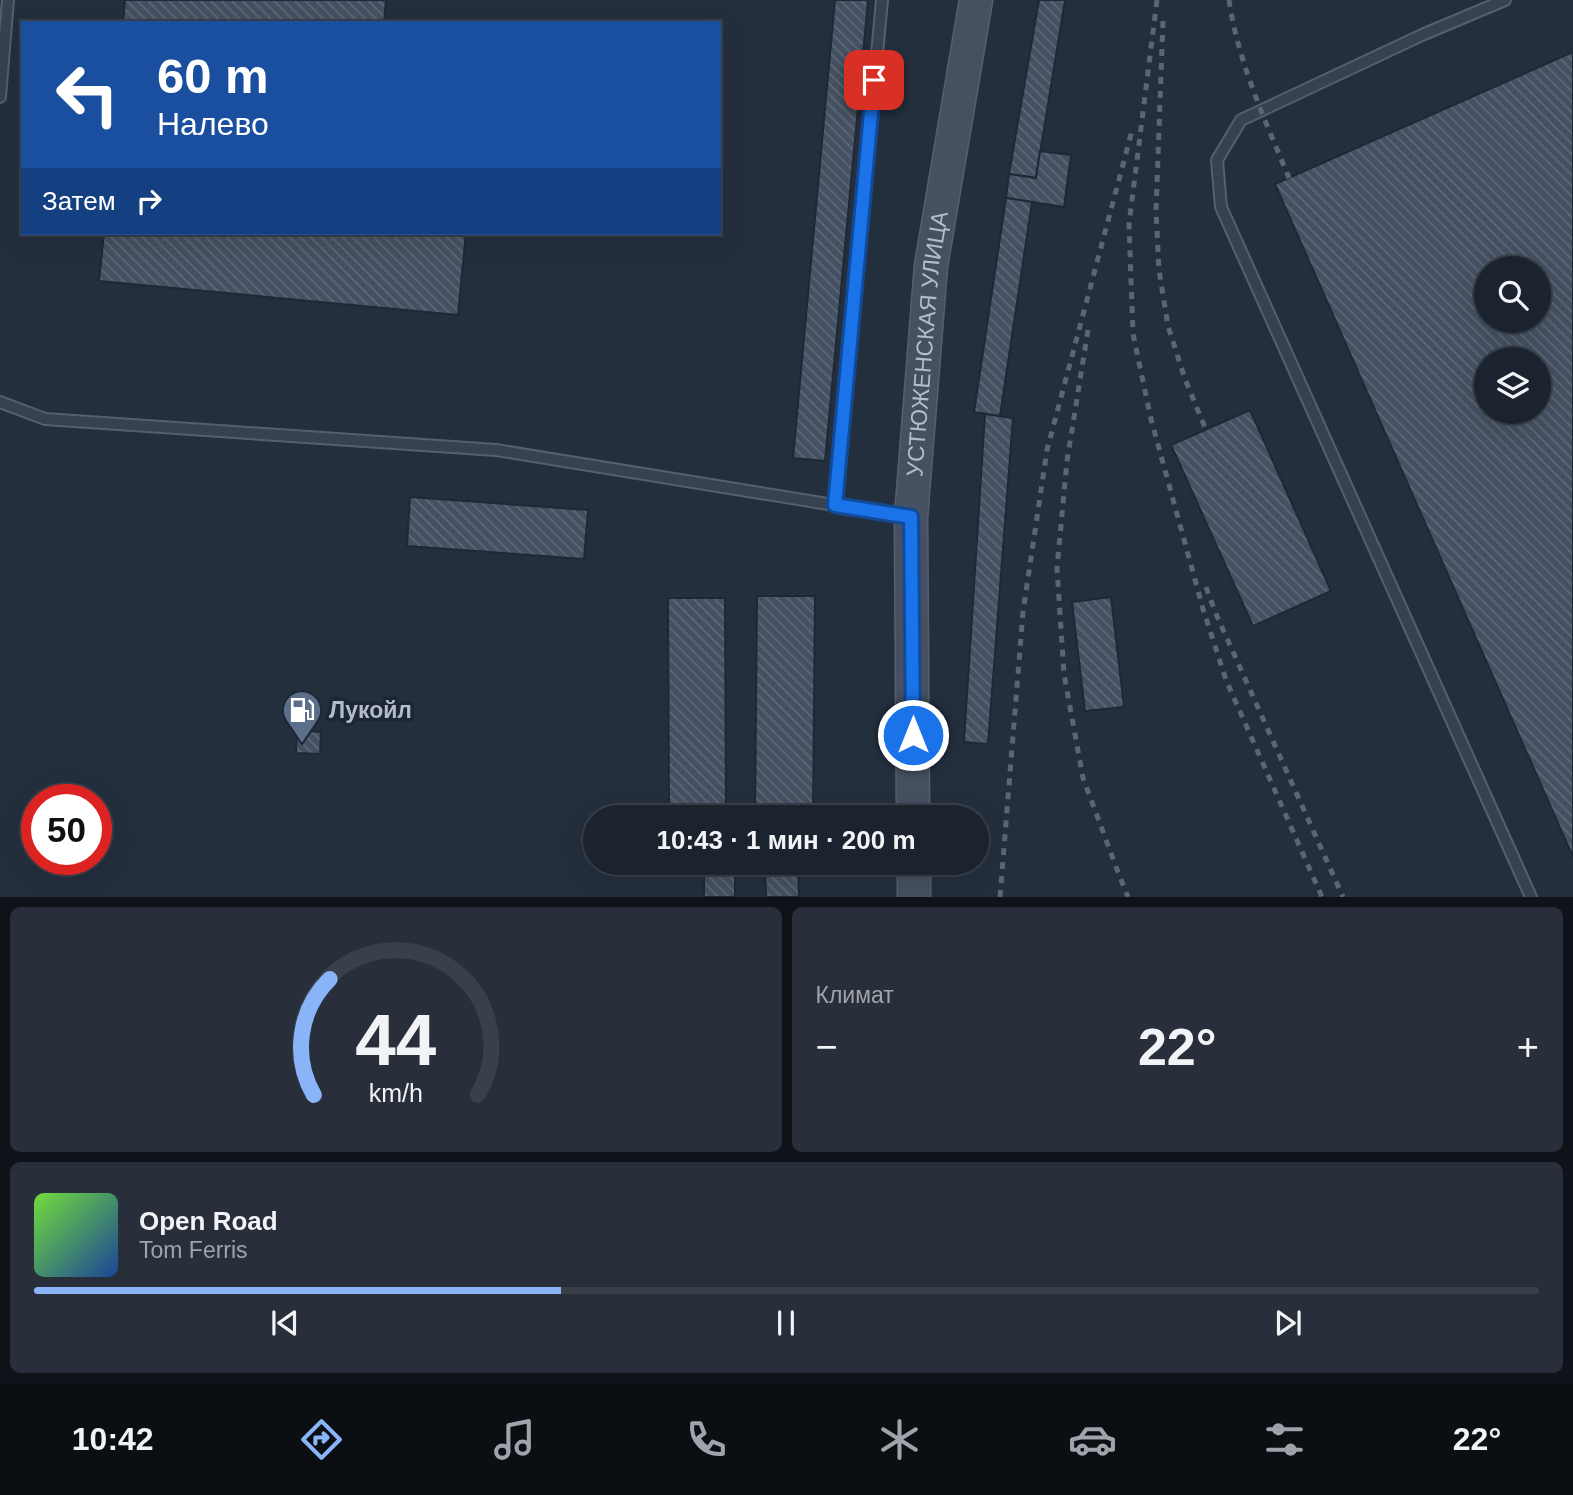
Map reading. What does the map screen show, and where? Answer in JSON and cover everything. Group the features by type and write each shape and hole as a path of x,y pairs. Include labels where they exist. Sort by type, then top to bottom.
{"main road":[{"name":"УСТЮЖЕНСКАЯ УЛИЦА","path":"913,805 911,517 931,266 976,0"},
{"path":"914,875 914,897"}],"lane":[{"path":"0,97 8,0"},
{"path":"835,505 882,0"},
{"path":"1505,0 1422,35 1241,120 1217,160 1221,207 1531,897"},
{"path":"0,402 45,419 496,450 911,517"}],"building":[{"path":"125,0 386,0 384,21 123,21"},
{"path":"835,0 868,0 825,461 793,458"},
{"path":"1039,0 1065,0 1036,178 1009,174"},
{"path":"1573,52 1573,857 1275,184"},
{"path":"1040,151 1071,155 1064,207 1006,198 1009,174 1036,178"},
{"path":"1006,198 1032,202 1000,416 974,412"},
{"path":"104,235 466,235 458,315 99,281"},
{"path":"1250,410 1331,591 1253,626 1171,445"},
{"path":"985,414 1013,418 988,744 964,742"},
{"path":"410,497 588,510 584,559 407,546"},
{"path":"757,596 815,596 813,805 755,805"},
{"path":"1111,597 1124,707 1085,711 1072,602"},
{"path":"668,598 725,598 726,805 669,805"},
{"path":"297,730 321,732 320,754 296,753"},
{"path":"704,875 735,875 735,897 704,897"},
{"path":"765,875 798,875 799,897 766,897"}],"railway":[{"path":"1157,0 1129,224 1133,334 1151,419 1203,609 1226,680 1322,897"},
{"path":"1229,0 1246,68 1289,178"},
{"path":"1163,21 1156,211 1159,270 1168,326 1185,379 1206,430"},
{"path":"1000,897 1023,612 1047,450 1133,127"},
{"path":"1088,330 1067,461 1057,568 1064,674 1083,778 1128,897"},
{"path":"1206,587 1343,897"}],"place":[{"name":"Лукойл","path":"302,744"}],"route":[{"path":"874,80 835,505 911,517 913,735"}]}
